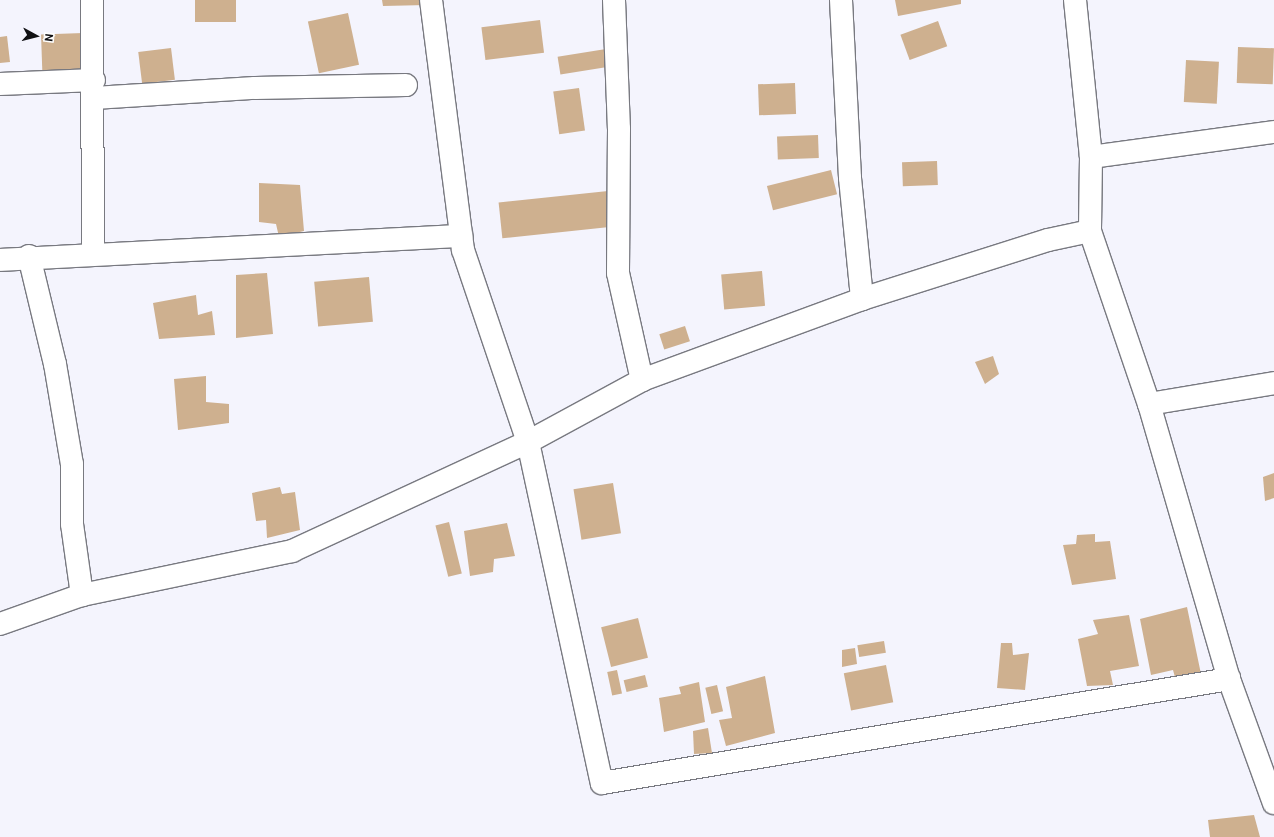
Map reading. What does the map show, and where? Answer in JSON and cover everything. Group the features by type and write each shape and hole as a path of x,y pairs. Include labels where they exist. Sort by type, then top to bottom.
{"street":[{"path":"92,0 94,89 93,253"},
{"path":"430,0 461,236 528,442 602,783 1229,679"},
{"path":"614,0 619,129 618,273 642,380"},
{"path":"841,0 850,178 862,299"},
{"path":"1075,0 1091,157 1090,231 1149,404 1229,679 1274,803"},
{"path":"0,84 94,89 406,85"},
{"path":"1091,157 1274,132"},
{"path":"0,624 82,595 292,551 528,442 642,380 862,299 1048,240 1090,231"},
{"path":"0,260 29,256 461,236"},
{"path":"29,256 55,364 72,464 72,524 82,595"},
{"path":"1149,404 1274,383"}],"building":[{"path":"195,0 236,0 236,22 195,22"},
{"path":"382,0 427,0 427,5 383,6"},
{"path":"895,0 961,0 961,4 898,16"},
{"path":"348,13 359,65 319,73 308,22"},
{"path":"540,20 544,53 485,60 481,27"},
{"path":"938,21 947,46 910,60 900,35"},
{"path":"83,33 84,71 42,72 41,34"},
{"path":"7,36 10,62 0,63 0,37"},
{"path":"1238,47 1274,48 1273,84 1237,83"},
{"path":"171,48 175,80 142,84 138,52"},
{"path":"606,49 609,67 560,74 558,57"},
{"path":"1186,60 1219,62 1217,104 1184,102"},
{"path":"795,83 796,114 759,115 758,84"},
{"path":"579,88 585,131 559,134 553,92"},
{"path":"818,135 819,158 778,159 777,136"},
{"path":"937,161 938,185 903,186 902,162"},
{"path":"831,170 837,194 773,210 767,186"},
{"path":"259,183 300,185 304,231 279,237 276,224 259,222"},
{"path":"608,191 612,227 502,238 499,202"},
{"path":"762,271 765,306 724,309 721,275"},
{"path":"267,273 273,334 236,338 236,275"},
{"path":"369,277 373,322 318,327 314,282"},
{"path":"196,295 198,315 212,311 215,335 159,339 153,303"},
{"path":"685,326 690,341 664,350 659,334"},
{"path":"993,356 999,374 985,384 975,362"},
{"path":"206,376 206,402 229,404 229,423 178,430 174,379"},
{"path":"1274,473 1274,498 1265,501 1263,477"},
{"path":"613,483 621,533 581,540 573,489"},
{"path":"280,487 282,494 295,492 300,530 267,538 266,520 256,521 252,493"},
{"path":"449,522 462,573 448,577 435,525"},
{"path":"507,523 515,556 494,559 493,572 470,576 464,531"},
{"path":"1095,534 1095,542 1110,541 1116,579 1072,585 1063,545 1076,544 1077,535"},
{"path":"1187,607 1201,674 1176,681 1173,670 1151,675 1140,619"},
{"path":"1129,615 1139,666 1110,671 1113,685 1087,686 1078,639 1098,634 1093,620"},
{"path":"638,618 648,658 611,667 601,627"},
{"path":"884,641 886,653 859,657 857,645"},
{"path":"1001,643 1012,643 1013,655 1029,653 1025,690 997,688"},
{"path":"855,648 857,664 842,667 842,650"},
{"path":"886,665 893,702 851,711 844,673"},
{"path":"617,670 622,693 612,696 607,672"},
{"path":"645,675 648,687 627,692 624,680"},
{"path":"765,676 775,733 726,746 719,720 732,718 726,687"},
{"path":"699,682 705,722 664,732 659,698 681,694 679,687"},
{"path":"717,685 723,711 711,714 705,688"},
{"path":"708,728 712,753 694,754 693,731"},
{"path":"1254,815 1260,837 1210,837 1208,820"}]}
